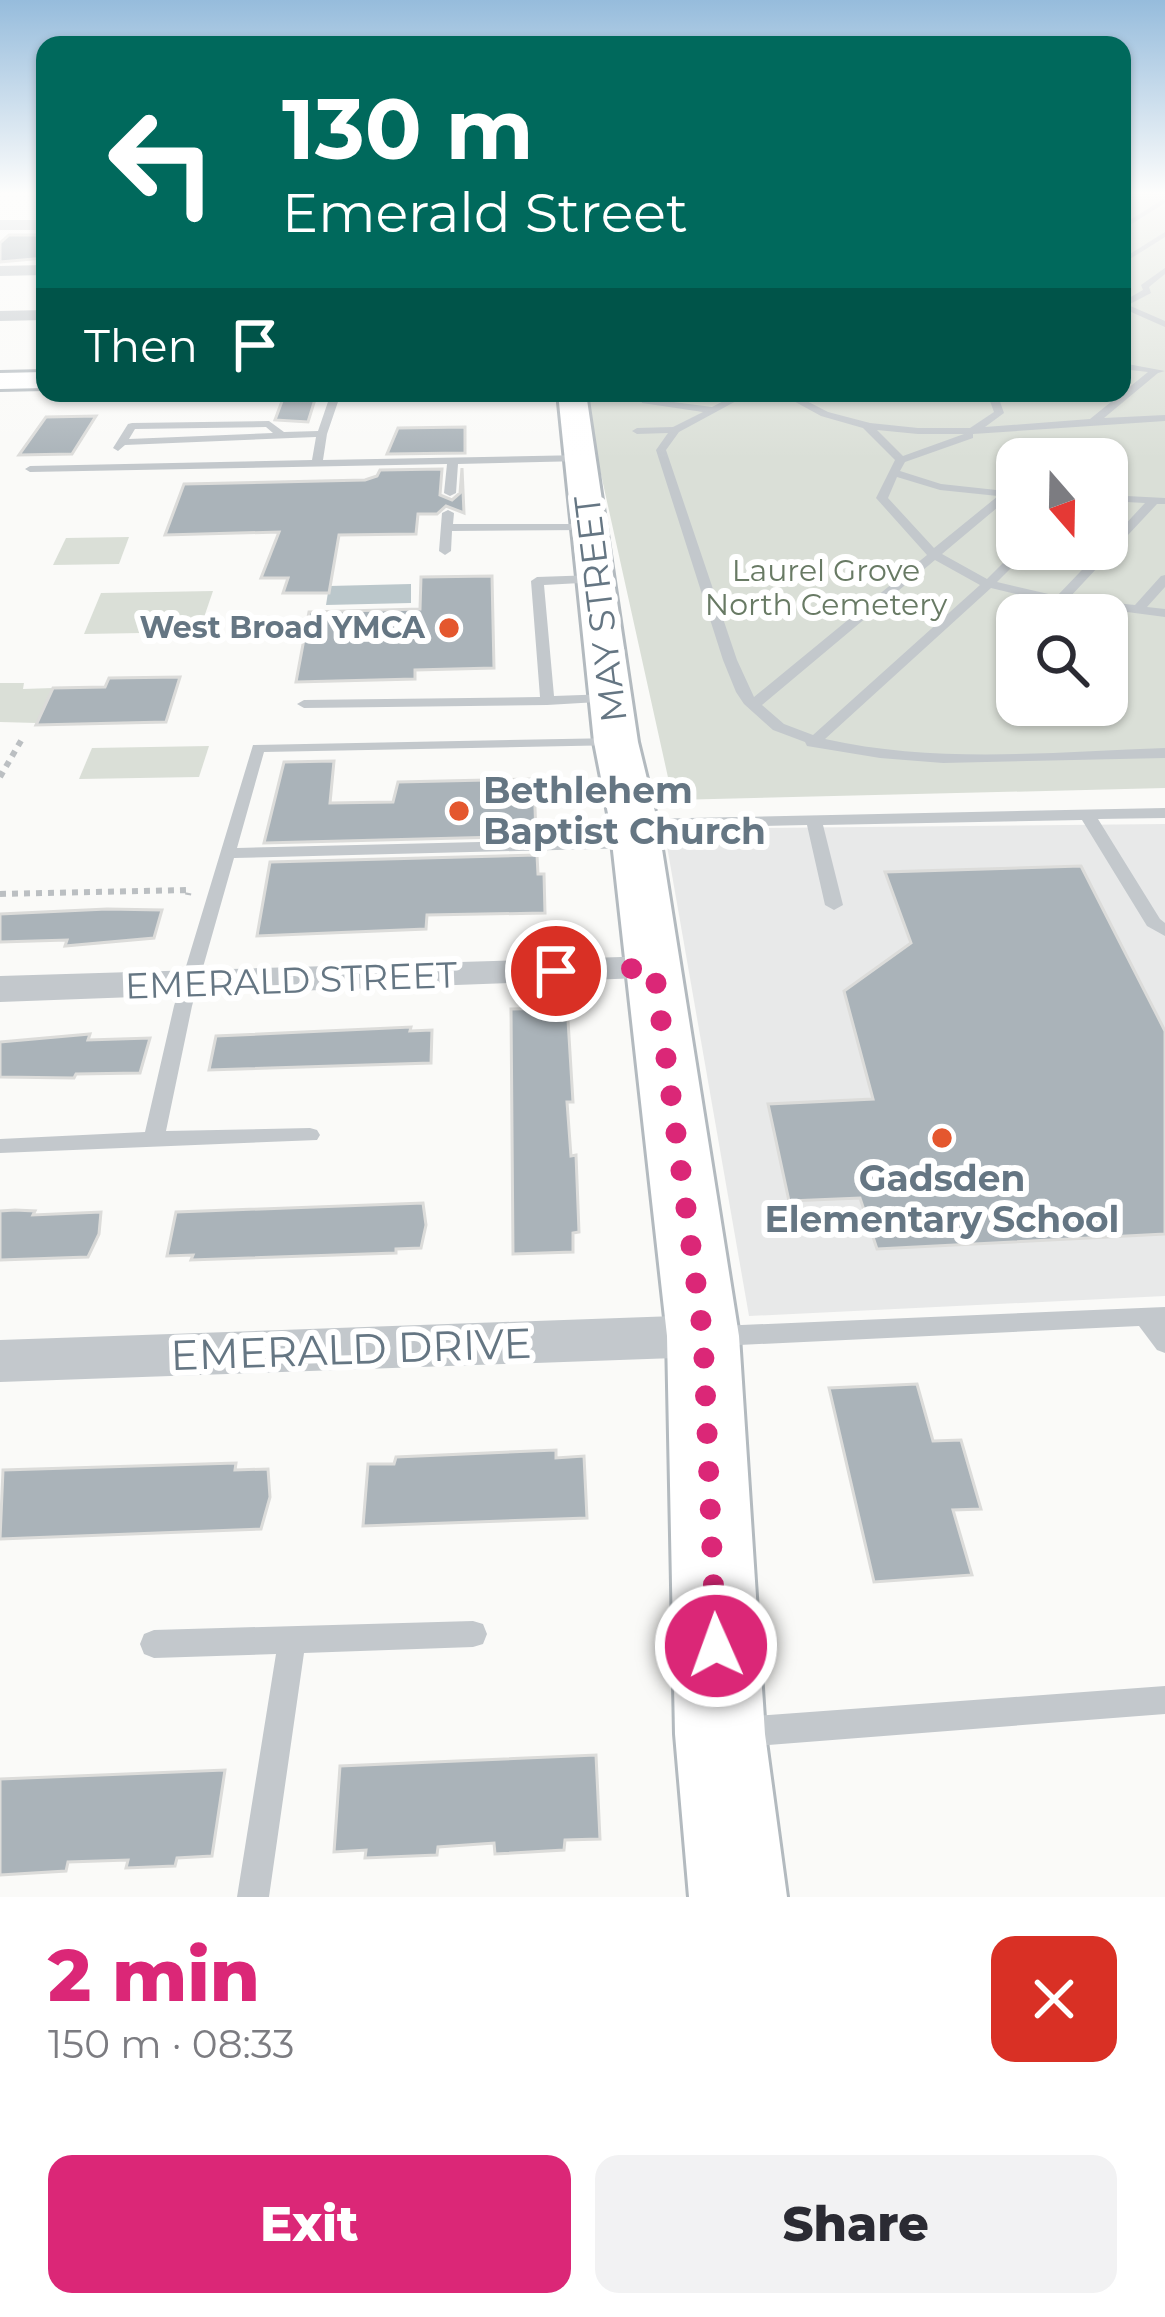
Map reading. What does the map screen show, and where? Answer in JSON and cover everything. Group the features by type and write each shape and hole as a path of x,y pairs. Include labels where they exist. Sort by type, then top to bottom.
{"street":[{"path":"0,316 36,315"},
{"path":"0,381 36,380"},
{"name":"MAY STREET","path":"579,402 610,444 591,553 602,728 634,833 703,1336 720,1734 738,1897"},
{"name":"EMERALD STREET","path":"0,989 654,968"},
{"name":"EMERALD DRIVE","path":"0,1361 703,1336"}],"lane":[{"path":"1144,287 1151,282"},
{"path":"1131,288 1160,282"},
{"path":"1131,300 1148,291 1144,287"},
{"path":"1131,309 1159,322 1165,312"},
{"path":"1131,392 1165,360"},
{"path":"317,465 333,402"},
{"path":"652,402 712,410"},
{"path":"30,469 453,462 610,444 675,430 728,402"},
{"path":"799,402 820,415 866,424 975,433 1165,418"},
{"path":"994,402 999,412 975,433 897,466 882,498 934,554 988,581 1041,594"},
{"path":"1093,422 1118,402"},
{"path":"106,467 132,426 269,424 279,433 322,434"},
{"path":"866,424 897,466 940,487 996,492"},
{"path":"675,430 662,450 726,645 753,705 772,723 812,743 905,758 1165,753"},
{"path":"450,493 453,462"},
{"path":"1128,500 1159,501"},
{"path":"1066,594 1159,501"},
{"path":"753,705 996,506"},
{"path":"445,551 448,521 591,553"},
{"path":"546,694 537,581 591,553"},
{"path":"812,743 952,620 1000,570"},
{"path":"1138,609 1165,579"},
{"path":"1128,608 1165,613"},
{"path":"304,704 546,694 602,728"},
{"path":"154,1139 191,983 258,748 602,728"},
{"path":"228,844 634,833 814,820 1165,813"},
{"path":"1087,815 1153,922 1165,931"},
{"path":"814,820 834,904"},
{"path":"0,1146 310,1135"},
{"path":"703,1336 1155,1317 1165,1343"},
{"path":"154,1644 473,1634"},
{"path":"253,1897 292,1640"},
{"path":"720,1734 1165,1700"}],"path":[{"path":"0,778 22,739"},
{"path":"0,894 189,890 185,908"}],"shaded area":[{"path":"411,584 411,603 326,605 329,586"},
{"name":"Gadsden Elementary School","path":"1165,824 1165,1296 749,1316 664,829"}],"green space":[{"name":"Laurel Grove North Cemetery","path":"1131,282 1165,282 1165,788 673,800 585,402 1131,402"},
{"path":"129,537 119,564 53,565 66,538"},
{"path":"213,591 199,632 84,634 101,593"},
{"path":"0,683 24,683 23,689 53,688 37,723 0,722"},
{"path":"209,746 199,777 79,779 92,748"}],"building":[{"path":"282,402 314,402 308,422 275,420"},
{"path":"96,416 72,454 19,455 46,417"},
{"path":"465,427 465,453 387,454 398,428"},
{"path":"462,468 464,513 446,506 437,514 418,514 416,534 339,535 329,593 283,593 288,578 261,578 279,532 165,535 184,484 365,480 380,470 442,469 440,495 452,500 460,493"},
{"path":"492,576 494,668 415,670 415,679 296,682 309,612 420,609 421,577"},
{"path":"180,677 166,722 36,725 53,688 105,687 109,678"},
{"path":"334,761 330,803 393,802 398,782 534,779 536,836 264,843 284,762"},
{"path":"537,855 538,874 544,874 545,913 427,915 426,929 257,936 270,862"},
{"name":"Gadsden Elementary School","path":"1081,866 1165,1031 1165,1234 877,1249 860,1198 789,1201 768,1104 873,1099 844,991 911,943 885,872"},
{"path":"162,910 154,938 65,946 67,940 0,942 0,914"},
{"path":"562,1008 563,1020 568,1020 573,1102 567,1102 571,1156 576,1155 579,1232 573,1233 573,1252 513,1254 511,1009"},
{"path":"411,1027 410,1031 432,1030 431,1063 209,1070 216,1036"},
{"path":"90,1034 88,1040 150,1038 140,1073 0,1077 0,1042"},
{"path":"423,1203 426,1225 421,1248 396,1249 396,1253 191,1260 193,1255 167,1256 176,1212"},
{"path":"0,1211 35,1211 33,1215 101,1212 99,1234 88,1257 0,1260"},
{"path":"917,1384 933,1441 961,1440 981,1509 953,1510 972,1575 874,1582 829,1388"},
{"path":"556,1450 556,1458 584,1456 587,1518 363,1526 368,1464 394,1464 396,1457"},
{"path":"236,1463 235,1470 268,1469 270,1497 261,1529 0,1539 3,1470"},
{"path":"596,1755 600,1839 565,1840 564,1850 495,1854 494,1843 438,1847 437,1855 365,1858 366,1850 334,1852 340,1766"},
{"path":"225,1770 212,1856 177,1858 175,1866 126,1868 128,1860 68,1862 66,1871 0,1875 0,1779"}],"place":[{"name":"West Broad YMCA","path":"449,628"},
{"name":"Bethlehem Baptist Church","path":"459,811"},
{"name":"Gadsden Elementary School","path":"942,1138"}],"route":[{"path":"556,971 654,968 703,1336 716,1646"}]}
